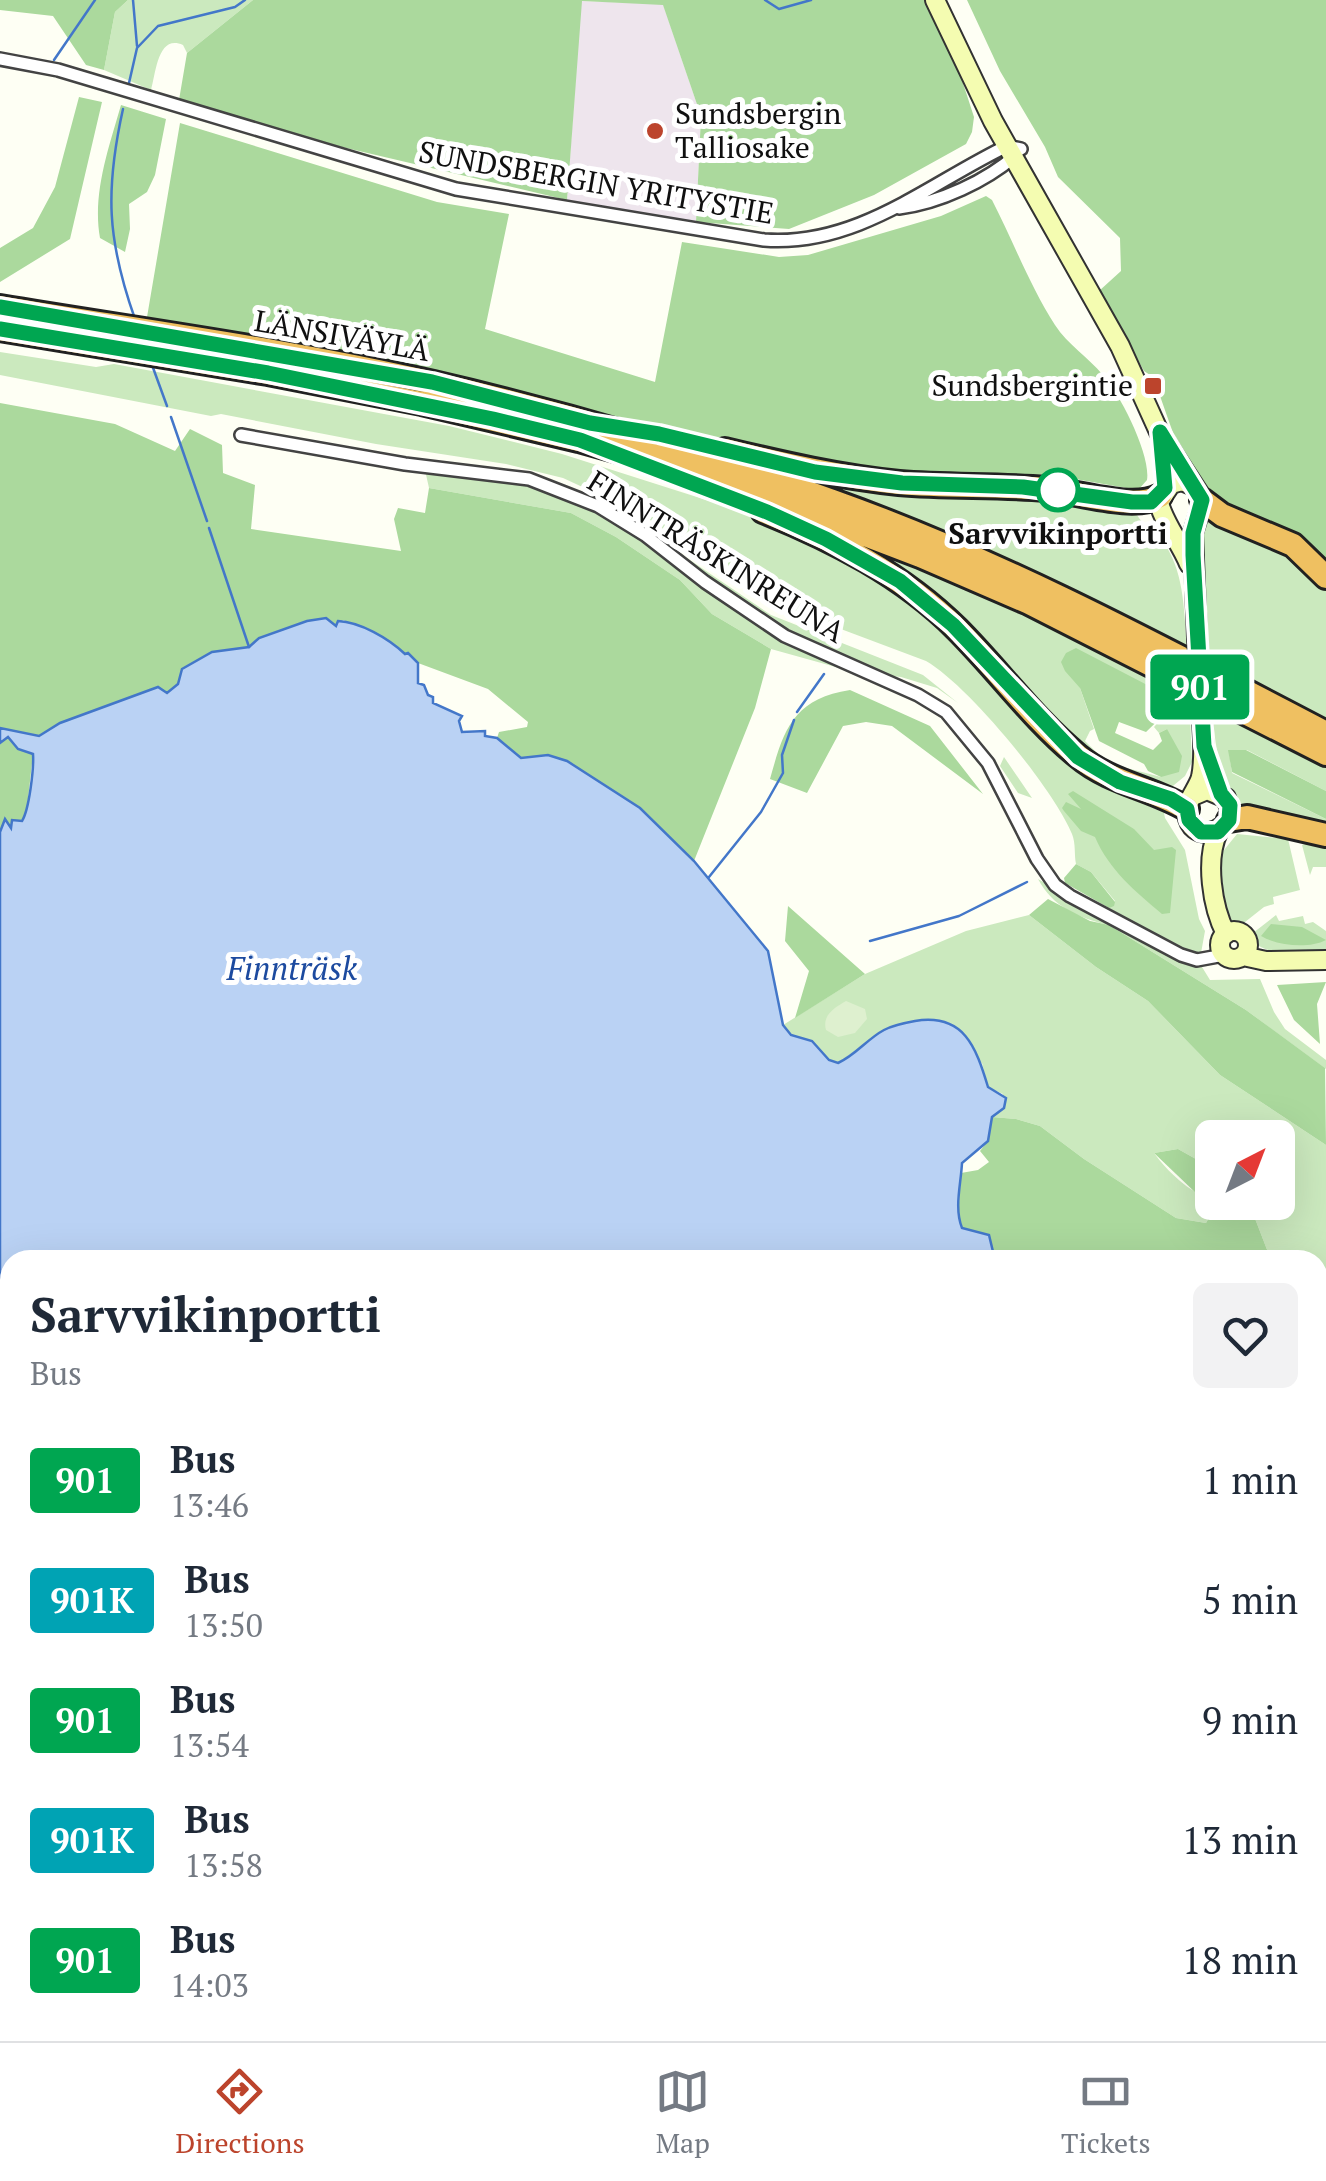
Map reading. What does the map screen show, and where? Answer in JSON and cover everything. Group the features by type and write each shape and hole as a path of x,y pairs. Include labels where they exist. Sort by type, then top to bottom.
{"highway":[{"name":"LÄNSIVÄYLÄ","path":"0,307 432,382 585,432 920,556 1086,630 1326,754"},
{"name":"LÄNSIVÄYLÄ","path":"0,329 268,373 585,432 781,483 927,538 1097,614 1326,733"},
{"path":"585,432 902,483 1042,489 1132,502 1151,502 1162,492"},
{"path":"585,432 794,523 872,564 953,625 1078,757 1120,782 1171,799 1192,811"},
{"path":"1197,501 1293,546 1326,576"},
{"path":"1223,826 1247,817 1326,835"}],"main road":[{"path":"935,0 1082,272 1197,501 1194,573 1204,746 1201,779 1192,811 1205,870 1211,880"},
{"path":"1160,432 1160,508 1194,573"},
{"path":"1162,492 1182,482 1197,501"},
{"path":"1168,520 1180,524 1197,501"},
{"path":"1204,746 1221,794 1230,805 1214,842 1211,880 1214,907 1226,934 1243,935 1248,946 1234,956"},
{"path":"1192,811 1207,790 1221,794"},
{"path":"1192,811 1207,834 1223,826"},
{"path":"1234,956 1326,960"}],"street":[{"name":"SUNDSBERGIN YRITYSTIE","path":"0,60 58,70 385,170 489,195 781,241 816,239 895,209 1014,151"},
{"name":"FINNTRÄSKINREUNA","path":"242,434 405,464 529,479 598,506 784,636 918,695 946,712 988,763 1037,859 1055,884 1070,896 1181,955 1197,960 1234,956"}],"shaded area":[{"path":"581,1 663,4 701,116 696,222 567,200"}],"green space":[{"path":"0,0 128,0 115,12 104,70 86,65 53,16 0,10"},
{"path":"128,0 253,0 187,53 183,45 168,45 160,57 151,90 104,70 115,12"},
{"path":"253,0 924,0 961,77 974,117 972,132 966,144 874,195 789,229 696,222 701,116 663,5 582,1 567,200 342,147 179,100 187,53"},
{"path":"967,0 1326,0 1326,566 1290,534 1223,507 1198,484 1182,455 1153,377 1144,371 1099,291 1121,271 1120,238 1058,177 1000,71"},
{"path":"79,97 102,102 70,239 0,282 0,248 33,228 55,187"},
{"path":"121,105 166,119 155,175 147,192 129,204 130,229 125,252 100,238 98,221 103,171"},
{"path":"180,123 437,202 509,214 485,329 655,382 682,242 779,257 808,255 941,216 986,196 992,200 1055,325 1118,396 1139,441 1147,480 1139,489 1132,489 1058,476 922,478 731,447 380,359 146,323"},
{"path":"0,352 96,367 114,364 449,426 562,454 783,528 864,569 938,623 1009,694 1162,803 1165,818 1185,850 1205,931 1201,953 1188,953 1109,908 1115,901 1091,872 1076,864 1072,834 1029,765 986,714 944,673 926,661 769,602 643,515 563,478 506,464 221,414 211,416 0,375"},
{"path":"0,403 115,424 175,451 190,429 222,445 223,473 255,485 251,529 401,551 394,519 398,508 425,513 429,488 571,513 616,537 680,580 712,614 771,649 755,708 694,861 640,808 548,755 521,758 497,738 499,732 527,727 528,722 488,689 418,663 386,639 343,620 336,627 259,638 249,647 212,652 182,669 178,684 166,693 158,687 60,723 38,736 0,728"},
{"path":"423,461 537,481 656,537 771,615 923,675 958,703 937,688 901,677 850,671 771,649 712,614 680,580 616,537 571,513 429,488"},
{"path":"785,472 1134,509 1162,541 1177,570 1187,649 990,553"},
{"path":"1201,518 1239,527 1270,542 1326,587 1326,721 1206,659 1197,529"},
{"path":"831,532 994,598 1189,693 1192,762 1185,776 1168,790 1102,768 988,653","holes":["1080,688 1177,701 1154,727 1159,733 1167,729 1161,777 1119,766 1085,741 1094,729"]},
{"path":"1076,648 1178,701 1146,732 1119,722 1115,733 1153,750 1162,741 1159,733 1167,729 1182,756 1179,772 1161,777 1099,741 1080,688 1061,662 1066,653"},
{"path":"850,690 930,726 983,794 892,726 866,722 843,726 807,793 770,779 780,745 794,719 815,701"},
{"path":"1212,709 1326,766 1326,791 1247,750 1229,751 1232,773 1326,819 1326,828 1268,814 1239,801 1224,779"},
{"path":"8,736 18,749 33,754 26,817 0,832 0,743"},
{"path":"1228,750 1246,750 1326,791 1326,819 1232,772"},
{"path":"1004,757 1032,798 1018,793 1000,766"},
{"path":"1073,791 1134,829 1154,850 1176,850 1170,913 1162,914 1133,889 1115,870 1095,837 1081,831 1064,811 1066,802 1081,809 1068,794"},
{"path":"1237,834 1288,839 1300,890 1273,897 1274,904 1240,926 1232,924 1223,899 1220,855"},
{"path":"1326,844 1326,867 1313,867 1310,875 1302,845"},
{"path":"1076,864 1091,872 1115,902 1114,906 1109,908 1065,883 1064,878"},
{"path":"1038,879 1165,952 1202,967 1210,980 1260,979 1285,1029 1326,1060 1326,1069 1246,1010 1109,925 1067,910"},
{"path":"1048,899 1090,921 1109,925 1246,1010 1325,1068 1326,1145 1295,1125 1295,1120 1288,1120 1220,1075 1148,1001 1029,915"},
{"path":"788,906 865,974 795,1018 809,971 785,941"},
{"path":"1029,915 1148,1001 1220,1075 1288,1120 1195,1120 1195,1158 1178,1149 1154,1153 1195,1192 1195,1220 1208,1220 1206,1223 1176,1218 1040,1126 992,1117 1004,1108 1003,1094 988,1087 982,1063 884,1030 838,1063 829,1060 812,1041 791,1035 783,1025 865,974 966,931"},
{"path":"1276,915 1279,921 1303,916 1305,924 1313,922 1326,931 1326,949 1278,952 1252,941 1253,933"},
{"path":"1271,924 1302,927 1326,940 1302,945 1276,942 1261,936"},
{"path":"1326,982 1317,1004 1320,1044 1294,1020 1277,985"},
{"path":"846,1001 865,1009 867,1019 855,1033 838,1037 826,1030 826,1020 833,1009"},
{"path":"992,1117 1040,1126 1176,1218 1206,1223 1256,1220 1267,1250 992,1250 988,1235 962,1228 958,1218 961,1173 978,1170 989,1162 980,1151 988,1141"},
{"path":"1295,1125 1326,1145 1326,1250 1267,1250 1256,1220 1295,1220"},
{"path":"1178,1149 1195,1158 1195,1192 1154,1153"}],"water":[{"name":"Finnträsk","path":"326,618 336,626 338,621 346,622 382,637 418,663 418,683 433,697 433,703 462,716 462,732 485,731 485,736 497,738 521,758 548,755 567,761 640,808 694,861 768,951 783,1025 791,1035 812,1041 829,1060 838,1063 884,1030 915,1021 945,1022 965,1036 973,1046 988,1087 1006,1098 1004,1108 992,1117 988,1141 962,1163 959,1196 962,1228 989,1235 993,1250 0,1250 0,832 5,819 11,828 12,820 22,821 25,816 33,754 18,749 8,737 0,743 0,728 39,736 60,723 158,687 167,693 178,684 182,669 212,652 249,647 259,638"}],"waterway":[{"path":"54,60 95,0"},
{"path":"133,0 137,46"},
{"path":"129,83 137,48 158,26 235,7 245,0"},
{"path":"765,0 779,9 811,0"},
{"path":"123,109 113,165 112,215 119,264 135,319"},
{"path":"152,365 167,406"},
{"path":"171,417 207,521"},
{"path":"209,528 249,647"},
{"path":"797,712 824,674"},
{"path":"709,877 761,812 783,773 782,755 794,720"},
{"path":"870,941 959,916 1027,882"}],"bus line":[{"name":"901","path":"0,307 432,382 590,423 659,434 815,472 902,483 1023,487 1151,502 1165,488 1160,432 1202,500 1193,533 1193,555 1204,746 1221,794 1230,805 1229,820 1218,832 1201,832 1192,826 1187,809 1171,799 1120,782 1092,767 1061,741 927,602 872,564 767,512 580,440 493,419 268,373 0,329"}],"place":[{"name":"Sundsbergin Talliosake","path":"655,131"},
{"name":"Sundsbergintie","path":"1153,386"},
{"name":"Sarvvikinportti","path":"1058,490"}]}
